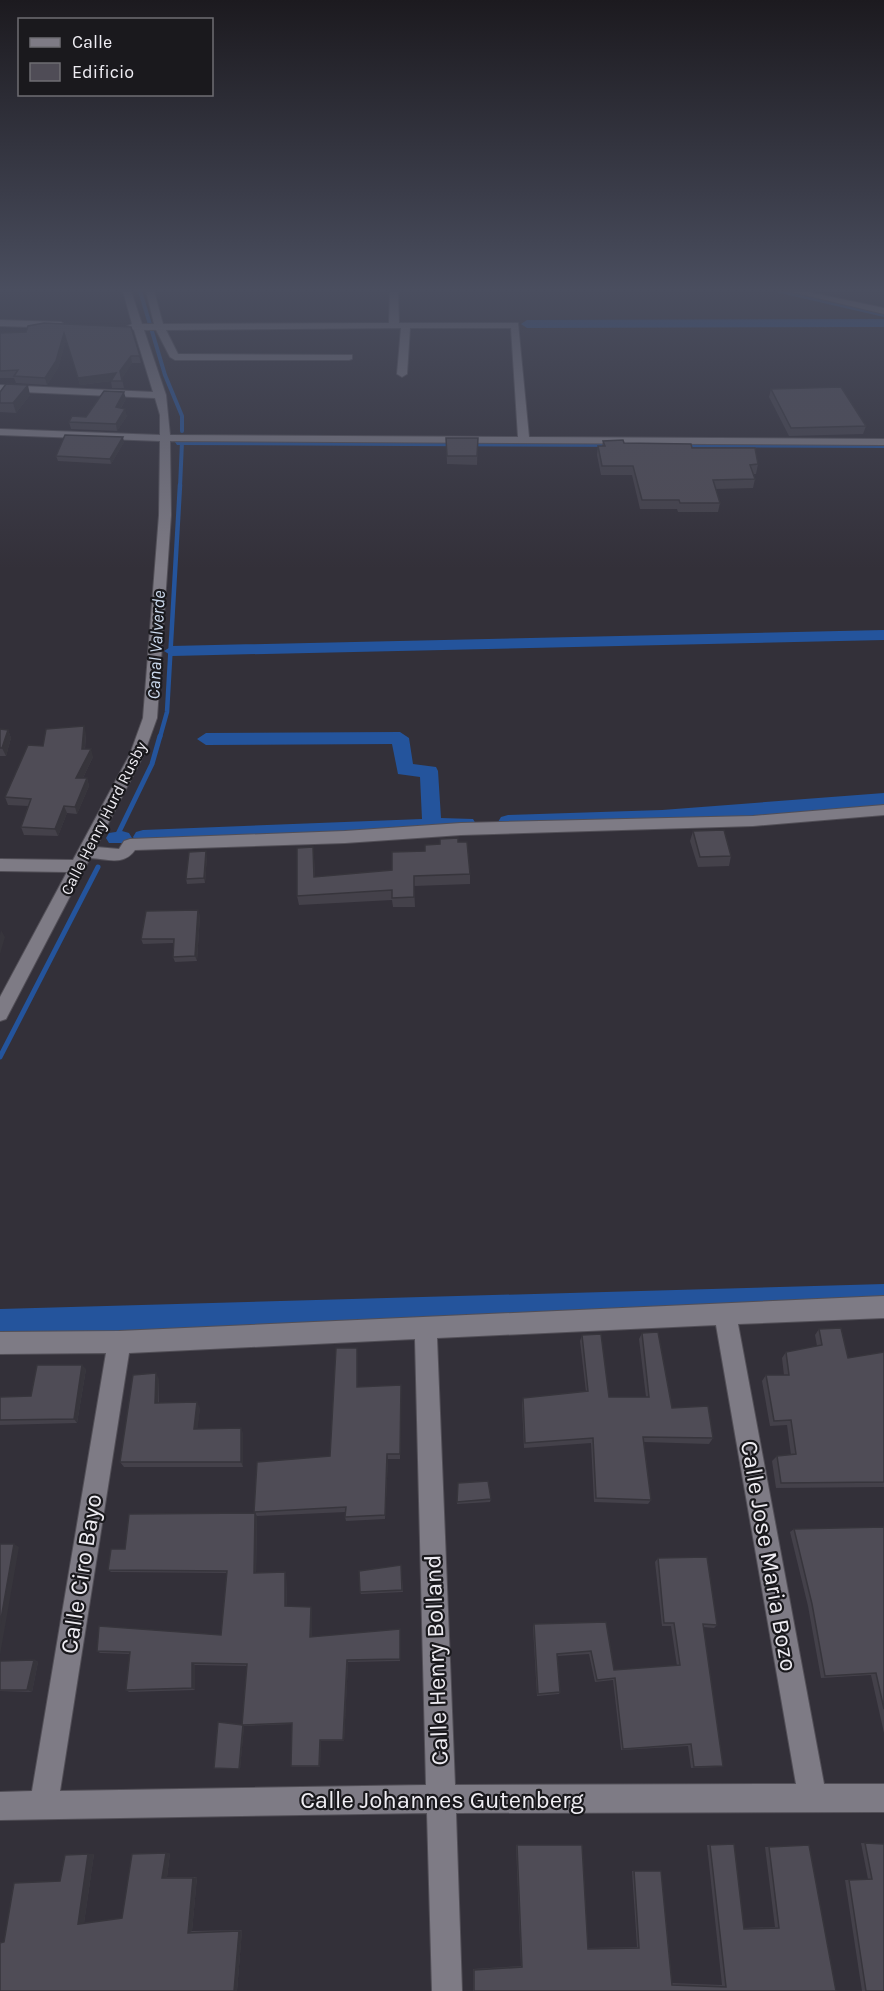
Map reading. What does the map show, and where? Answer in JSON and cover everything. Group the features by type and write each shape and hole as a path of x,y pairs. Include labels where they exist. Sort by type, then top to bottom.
{"street":[{"name":"Calle Henry Hurd Rusby","path":"0,1014 137,754 150,718 165,515 163,438 165,415 158,384"},
{"path":"520,384 524,440"},
{"path":"0,388 161,395"},
{"path":"0,432 163,438 884,441"},
{"path":"0,865 83,859 126,850 461,829 753,821 884,810"},
{"path":"0,1343 119,1342 884,1306"},
{"name":"Calle Jose Maria Bozo","path":"725,1313 813,1799"},
{"name":"Calle Henry Bolland","path":"426,1329 447,1991"},
{"name":"Calle Ciro Bayo","path":"44,1805 119,1342"},
{"name":"Calle Johannes Gutenberg","path":"0,1806 441,1799 884,1798"}],"building":[{"path":"6,384 28,385 13,403 0,403 0,392"},
{"path":"841,387 866,426 791,428 771,389"},
{"path":"104,391 124,392 116,407 125,409 116,424 69,422 72,416 86,417"},
{"path":"65,435 123,437 110,459 56,456"},
{"path":"446,438 478,438 477,456 447,456"},
{"path":"623,440 624,443 691,444 692,448 755,448 758,464 750,465 755,479 713,480 720,503 642,500 633,466 602,466 598,446 605,446 603,441"},
{"path":"84,726 82,749 91,749 76,778 87,778 75,807 64,806 55,829 21,827 31,799 5,797 28,745 43,746 46,729"},
{"path":"0,729 8,730 2,748 0,748"},
{"path":"724,830 731,856 700,857 693,831"},
{"path":"458,838 458,842 467,842 470,874 414,876 414,897 392,898 392,890 297,896 297,848 313,847 314,877 392,870 392,852 425,851 425,845 440,844 440,839"},
{"path":"206,851 204,878 186,879 189,852"},
{"path":"198,910 195,956 173,957 174,939 141,939 146,911"},
{"path":"841,1328 848,1358 884,1352 884,1482 781,1483 777,1456 796,1454 791,1420 774,1421 766,1375 789,1375 786,1352 822,1345 819,1329"},
{"path":"658,1332 672,1408 708,1406 713,1438 643,1437 651,1500 596,1498 593,1438 525,1443 523,1398 588,1391 582,1335 601,1334 609,1397 649,1397 642,1333"},
{"path":"336,1348 357,1348 357,1387 401,1385 400,1454 387,1454 385,1515 345,1517 346,1507 254,1512 257,1462 330,1456"},
{"path":"37,1365 82,1365 74,1419 0,1420 0,1397 31,1396"},
{"path":"156,1373 155,1403 197,1402 194,1429 241,1428 241,1462 120,1462 133,1375"},
{"path":"488,1481 491,1499 457,1502 458,1483"},
{"path":"255,1513 254,1573 285,1572 285,1606 311,1607 310,1637 400,1629 400,1659 347,1660 343,1740 320,1740 319,1766 291,1766 292,1723 242,1725 247,1664 192,1663 192,1688 126,1690 130,1652 97,1651 99,1626 221,1635 227,1571 108,1570 111,1549 125,1549 129,1514"},
{"path":"884,1527 884,1709 876,1673 825,1676 812,1604 794,1529"},
{"path":"0,1544 14,1544 0,1625"},
{"path":"707,1557 717,1625 703,1624 723,1766 694,1767 691,1744 623,1749 615,1678 597,1680 591,1651 557,1654 560,1692 538,1694 534,1624 606,1622 614,1670 680,1665 674,1623 664,1623 658,1558"},
{"path":"401,1565 402,1590 360,1592 359,1571"},
{"path":"34,1660 27,1690 0,1690 0,1661"},
{"path":"218,1722 243,1725 239,1769 214,1768"},
{"path":"865,1843 884,1844 884,1991 866,1991 849,1880 872,1879"},
{"path":"734,1844 744,1929 779,1928 769,1847 809,1845 836,1991 474,1991 474,1970 522,1967 517,1845 582,1845 588,1949 639,1948 634,1871 661,1871 672,1985 726,1987 710,1845"},
{"path":"166,1853 162,1878 193,1878 188,1933 239,1931 234,1991 0,1991 0,1943 4,1942 14,1883 60,1881 65,1855 88,1854 78,1924 122,1918 132,1854"}],"waterway":[{"name":"Canal Valverde","path":"169,384 182,416 182,431"},
{"name":"Canal Valverde","path":"180,487 182,442"},
{"path":"182,442 884,444"},
{"name":"Canal Valverde","path":"160,737 167,712 180,485"},
{"path":"172,651 884,635"},
{"name":"Canal Valverde","path":"116,838 152,764 160,736"},
{"path":"206,739 400,738 405,770 429,771 432,825"},
{"path":"508,822 662,817 884,800"},
{"path":"143,837 466,824"},
{"name":"Canal Valverde","path":"116,838 122,838"},
{"name":"Canal Valverde","path":"0,1057 98,867"},
{"path":"0,1322 142,1320 884,1297"}]}
